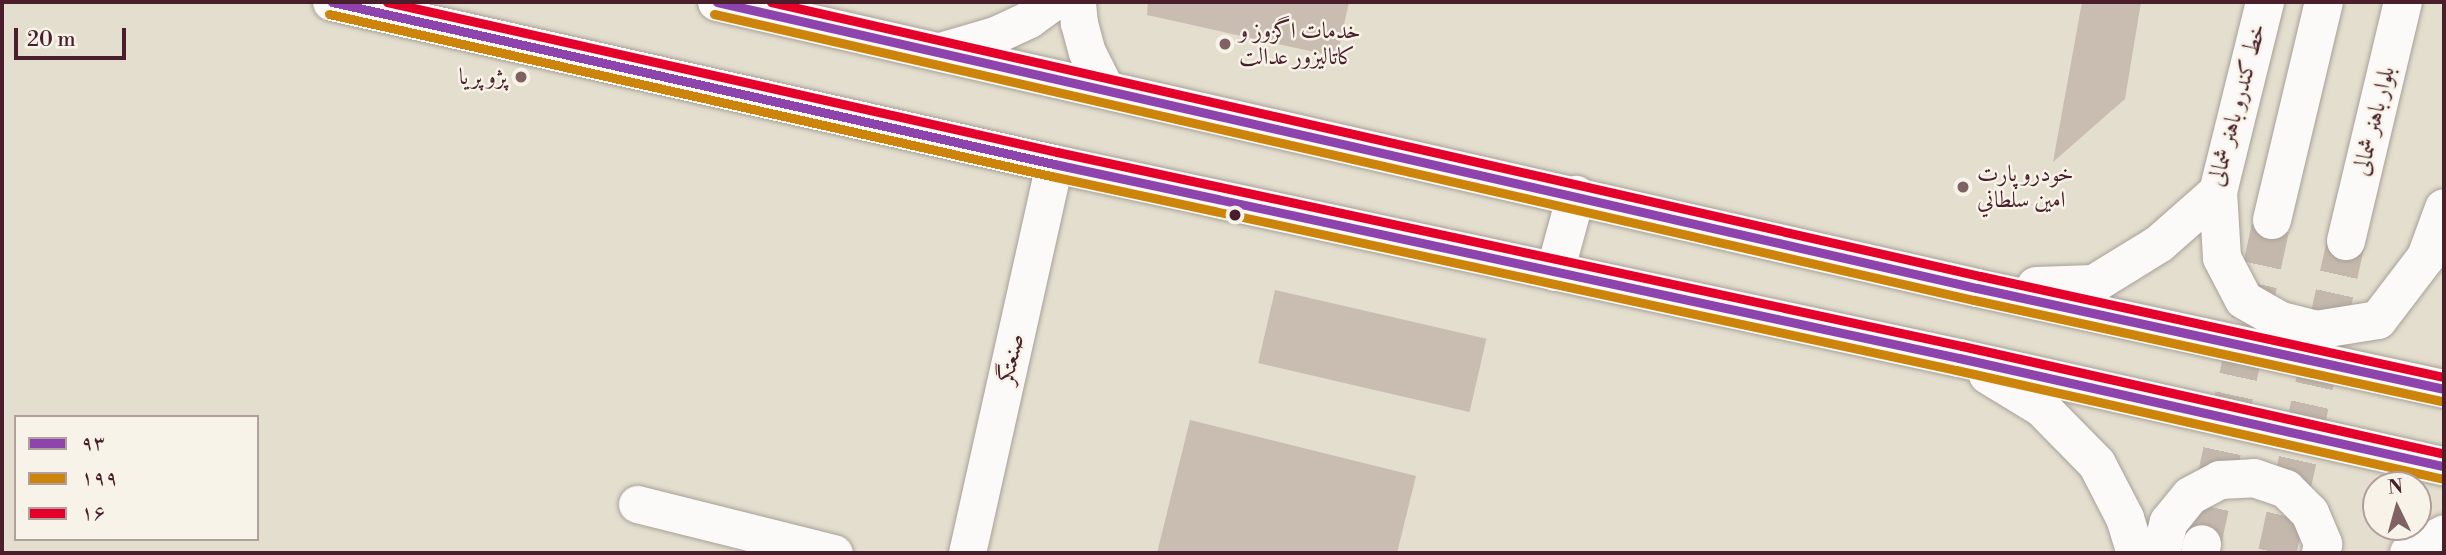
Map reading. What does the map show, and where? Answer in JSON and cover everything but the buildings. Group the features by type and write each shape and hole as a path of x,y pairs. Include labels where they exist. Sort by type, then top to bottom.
{"main road":[{"path":"332,2 1054,164 1959,358 2444,466"},
{"path":"717,2 1978,288 2444,389"},
{"name":"خط کندرو باهنر شمالی","path":"1978,288 2094,284 2159,244 2217,192 2265,2"},
{"path":"2272,219 2324,2"},
{"name":"بلوار باهنر شمالی","path":"2346,241 2403,2"},
{"path":"2217,192 2222,258 2244,300 2281,321 2316,330 2378,320 2426,257 2444,208"},
{"path":"1555,272 1576,195"},
{"path":"1959,358 2042,408 2096,464 2125,519 2136,553"},
{"path":"2161,553 2169,522 2190,496 2220,480 2254,478 2286,489 2310,513 2323,544 2321,553"},
{"path":"2409,553 2444,534"}],"street":[{"path":"940,51 995,35 1029,19 1052,2"},
{"path":"1077,2 1079,23 1087,52 1105,88"},
{"name":"صنعتگر","path":"967,553 1054,164"},
{"path":"637,504 834,553"}],"tunnel":[{"path":"2202,544 2272,220"},
{"path":"2277,553 2346,241"}],"transit line":[{"name":"۹۳","path":"332,2 1054,164 1959,358 2444,466"},
{"name":"۱۶","path":"387,2 1057,152 1962,346 2444,454"},
{"name":"۹۳","path":"717,2 1977,288 2444,389"},
{"name":"۱۶","path":"771,2 1980,276 2444,377"},
{"name":"۱۹۹","path":"329,14 1051,176 1956,370 2441,478"},
{"name":"۱۹۹","path":"714,14 1974,300 2441,401"}],"place":[{"name":"خدمات اگزوز و کاتالیزور عدالت","path":"1225,44"},
{"name":"پژو پریا","path":"521,77"},
{"name":"خودرو پارت امين سلطاني","path":"1963,187"}]}
